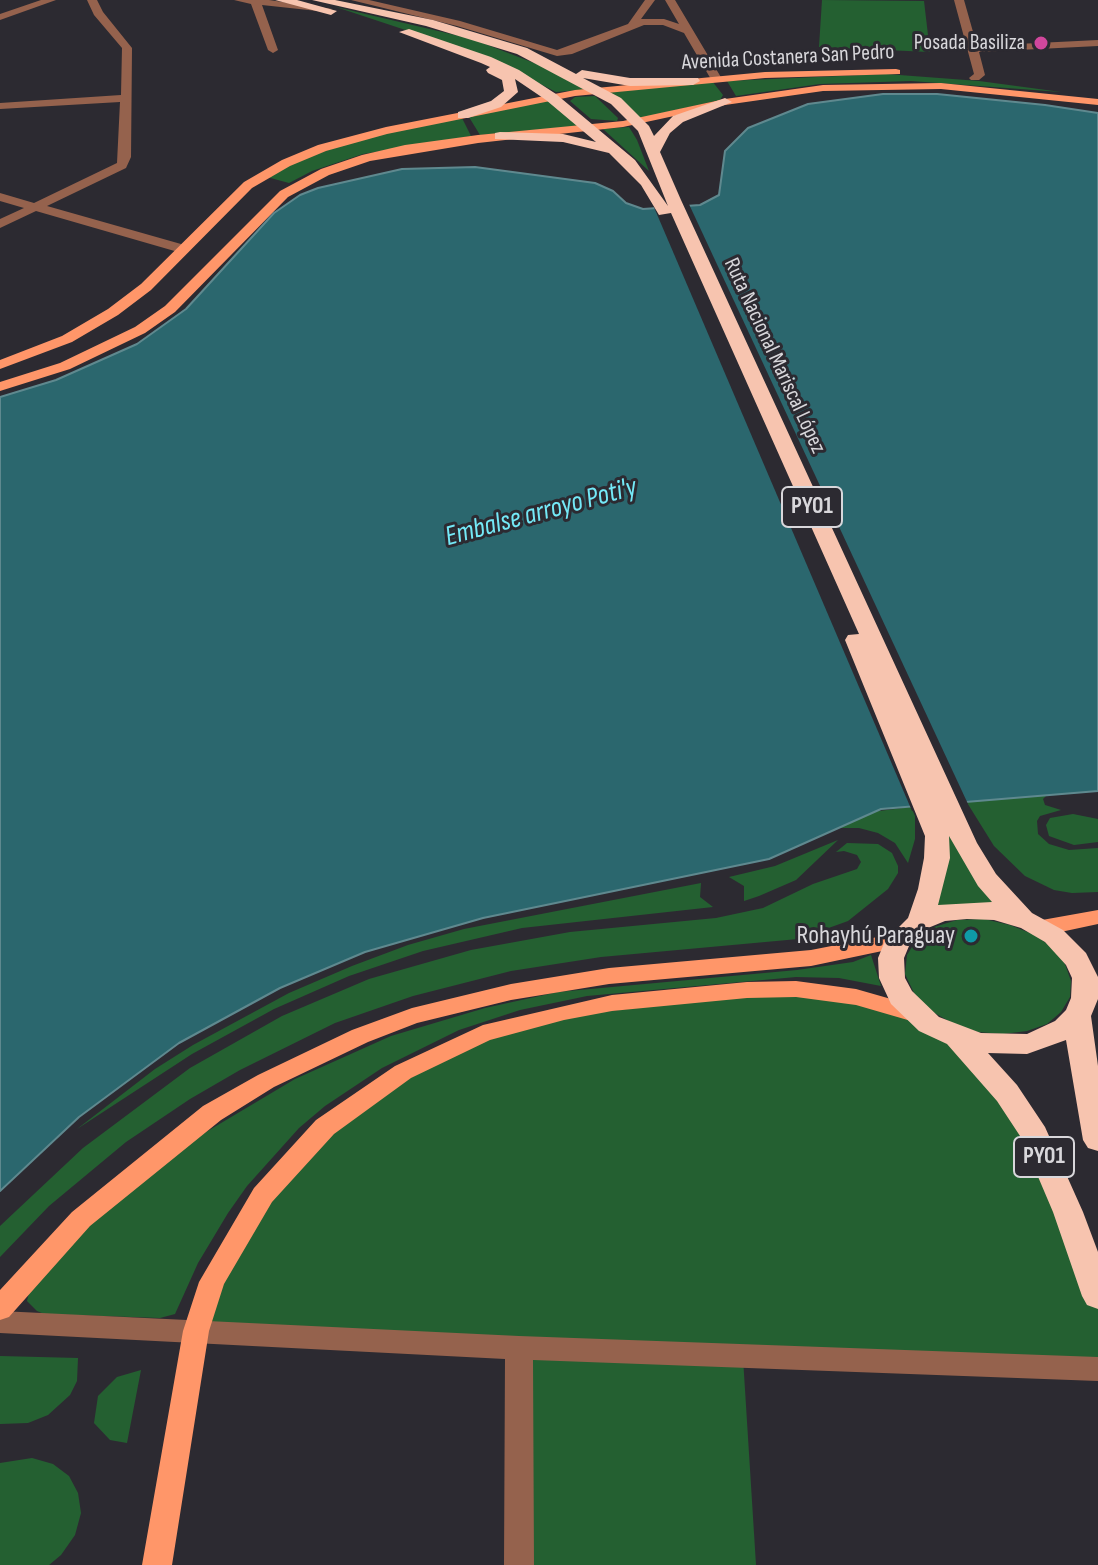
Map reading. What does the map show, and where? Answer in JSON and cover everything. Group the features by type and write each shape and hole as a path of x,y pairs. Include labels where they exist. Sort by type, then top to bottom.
{"highway":[{"name":"Ruta Nacional Mariscal López","path":"281,0 429,23 522,51 600,91 637,121 653,152 666,201 940,814 965,843 987,880 1032,923 1064,944 1077,960 1089,1005"},
{"name":"Ruta Nacional Mariscal López","path":"322,5 486,60 514,73 589,127 630,163 666,201"},
{"path":"404,32 414,40 508,78 513,89 506,98 463,115"},
{"path":"553,65 586,76 622,81 693,81"},
{"path":"653,152 664,131 678,119 725,102"},
{"path":"500,136 578,140 603,147 630,163"},
{"name":"Ruta Nacional Mariscal López","path":"919,922 931,889 940,814"},
{"name":"Ruta Nacional Mariscal López","path":"898,941 919,922 941,913 995,911 1032,923"},
{"name":"PY01","path":"898,941 891,958 892,978 901,997 918,1015 957,1037 1005,1046 1045,1039 1065,1028 1089,1005"},
{"name":"PY01","path":"1089,1005 1098,1140"},
{"name":"PY01","path":"957,1037 1007,1093 1035,1135 1068,1212 1098,1296"}],"main road":[{"name":"Avenida Costanera San Pedro","path":"0,365 67,339 113,312 146,287 238,194 286,163 362,136 575,93 716,79 854,71 975,78 1098,100"},
{"path":"716,79 727,90 725,102"},
{"name":"Avenida Costanera San Pedro","path":"0,387 39,376 92,355 157,319 258,217 296,187 334,169 386,153 500,136 616,125 725,102 823,88 911,85 1098,100"},
{"path":"1032,923 1098,917"},
{"path":"0,1309 81,1219 212,1113 266,1081 360,1036 412,1016 511,992 609,976 798,960 898,941"},
{"path":"157,1565 196,1331 212,1282 238,1234 295,1157 325,1127 365,1096 403,1072 483,1033 612,1003 747,990 824,991 918,1015"}],"street":[{"path":"0,17 51,0"},
{"path":"0,224 122,165 125,157 127,48 98,13 92,0"},
{"path":"239,0 322,5"},
{"path":"356,0 460,24 557,53 568,52 633,24 664,22 685,30"},
{"path":"633,24 650,0"},
{"path":"670,0 716,79"},
{"path":"959,0 980,75 975,78"},
{"path":"256,3 273,50"},
{"path":"974,49 1098,43"},
{"path":"0,106 126,98"},
{"path":"0,197 183,249"},
{"path":"0,1322 519,1348 1098,1369"},
{"path":"519,1348 519,1565"}],"green space":[{"path":"822,0 924,1 930,52 819,47"},
{"path":"336,7 472,39 560,73 590,89 556,92 490,58"},
{"path":"886,74 979,81 1061,92 911,81 820,84 736,96 727,81"},
{"path":"712,81 723,95 720,100 640,118 607,91"},
{"path":"595,96 618,118 617,121 591,119 570,101 575,97"},
{"path":"551,99 581,126 480,135 469,117"},
{"path":"462,118 471,136 363,154 312,171 289,183 267,177 292,163 359,139"},
{"path":"629,127 637,140 649,171 603,129"},
{"path":"1047,795 1043,799 1045,805 1061,810 1040,816 1037,821 1038,834 1049,844 1069,850 1098,848 1098,892 1054,890 1025,876 994,846 966,801"},
{"path":"933,804 1002,905 938,907"},
{"path":"911,807 915,816 915,839 908,863 895,843 878,833 859,828 833,828 871,812"},
{"path":"1073,814 1098,819 1098,842 1074,845 1049,836 1046,825 1050,818"},
{"path":"838,840 796,880 759,896 744,901 744,886 729,877 775,866"},
{"path":"847,843 878,844 892,853 898,866 898,873 888,889 848,921 798,939 601,957 511,971 413,996 335,1023 240,1070 126,1142 49,1206 0,1257 0,1226 83,1148 190,1068 282,1016 369,979 471,950 570,932 716,918 763,908 813,884 857,869 861,862 857,855 836,852"},
{"path":"701,883 700,897 713,907 522,928 423,951 349,976 274,1009 192,1054 77,1129 155,1069 193,1045 289,993 352,966 464,929"},
{"path":"984,919 1035,935 1053,948 1065,964 1071,981 1070,997 1061,1012 1047,1024 1003,1034 978,1032 954,1024 931,1011 914,993 905,974 907,955 917,939 934,927 957,920"},
{"path":"871,955 881,986 839,978 796,977 587,996 520,1010 459,1030 382,1068 325,1106 299,1128 247,1186 228,1213 198,1263 175,1314 160,1318 44,1314 27,1301 29,1293 84,1229 201,1135 295,1079 391,1036 485,1008 558,992 797,970 853,962"},
{"path":"796,989 918,1015 1007,1093 1098,1296 1098,1369 196,1331 238,1234 365,1096 527,1021"},
{"path":"519,1348 743,1358 756,1565 519,1565"},
{"path":"0,1356 78,1358 77,1381 70,1395 48,1415 28,1423 0,1424"},
{"path":"141,1370 127,1443 110,1440 94,1423 98,1396 117,1377"},
{"path":"32,1458 53,1464 69,1476 78,1493 81,1513 75,1535 61,1555 49,1565 0,1565 0,1463"}],"water":[{"name":"Embalse arroyo Poti'y","path":"883,94 937,94 1098,113 1098,791 881,809 769,859 483,918 365,952 280,988 179,1043 79,1117 0,1191 0,397 56,380 137,344 186,309 274,213 300,195 318,188 402,169 475,167 595,183 613,191 626,203 643,209 700,205 719,195 725,151 748,128 808,104"}],"pier":[{"path":"688,202 968,804 912,811 653,205"}],"place":[{"name":"Posada Basiliza","path":"1041,43"},
{"name":"Rohayhú Paraguay","path":"971,936"}]}
